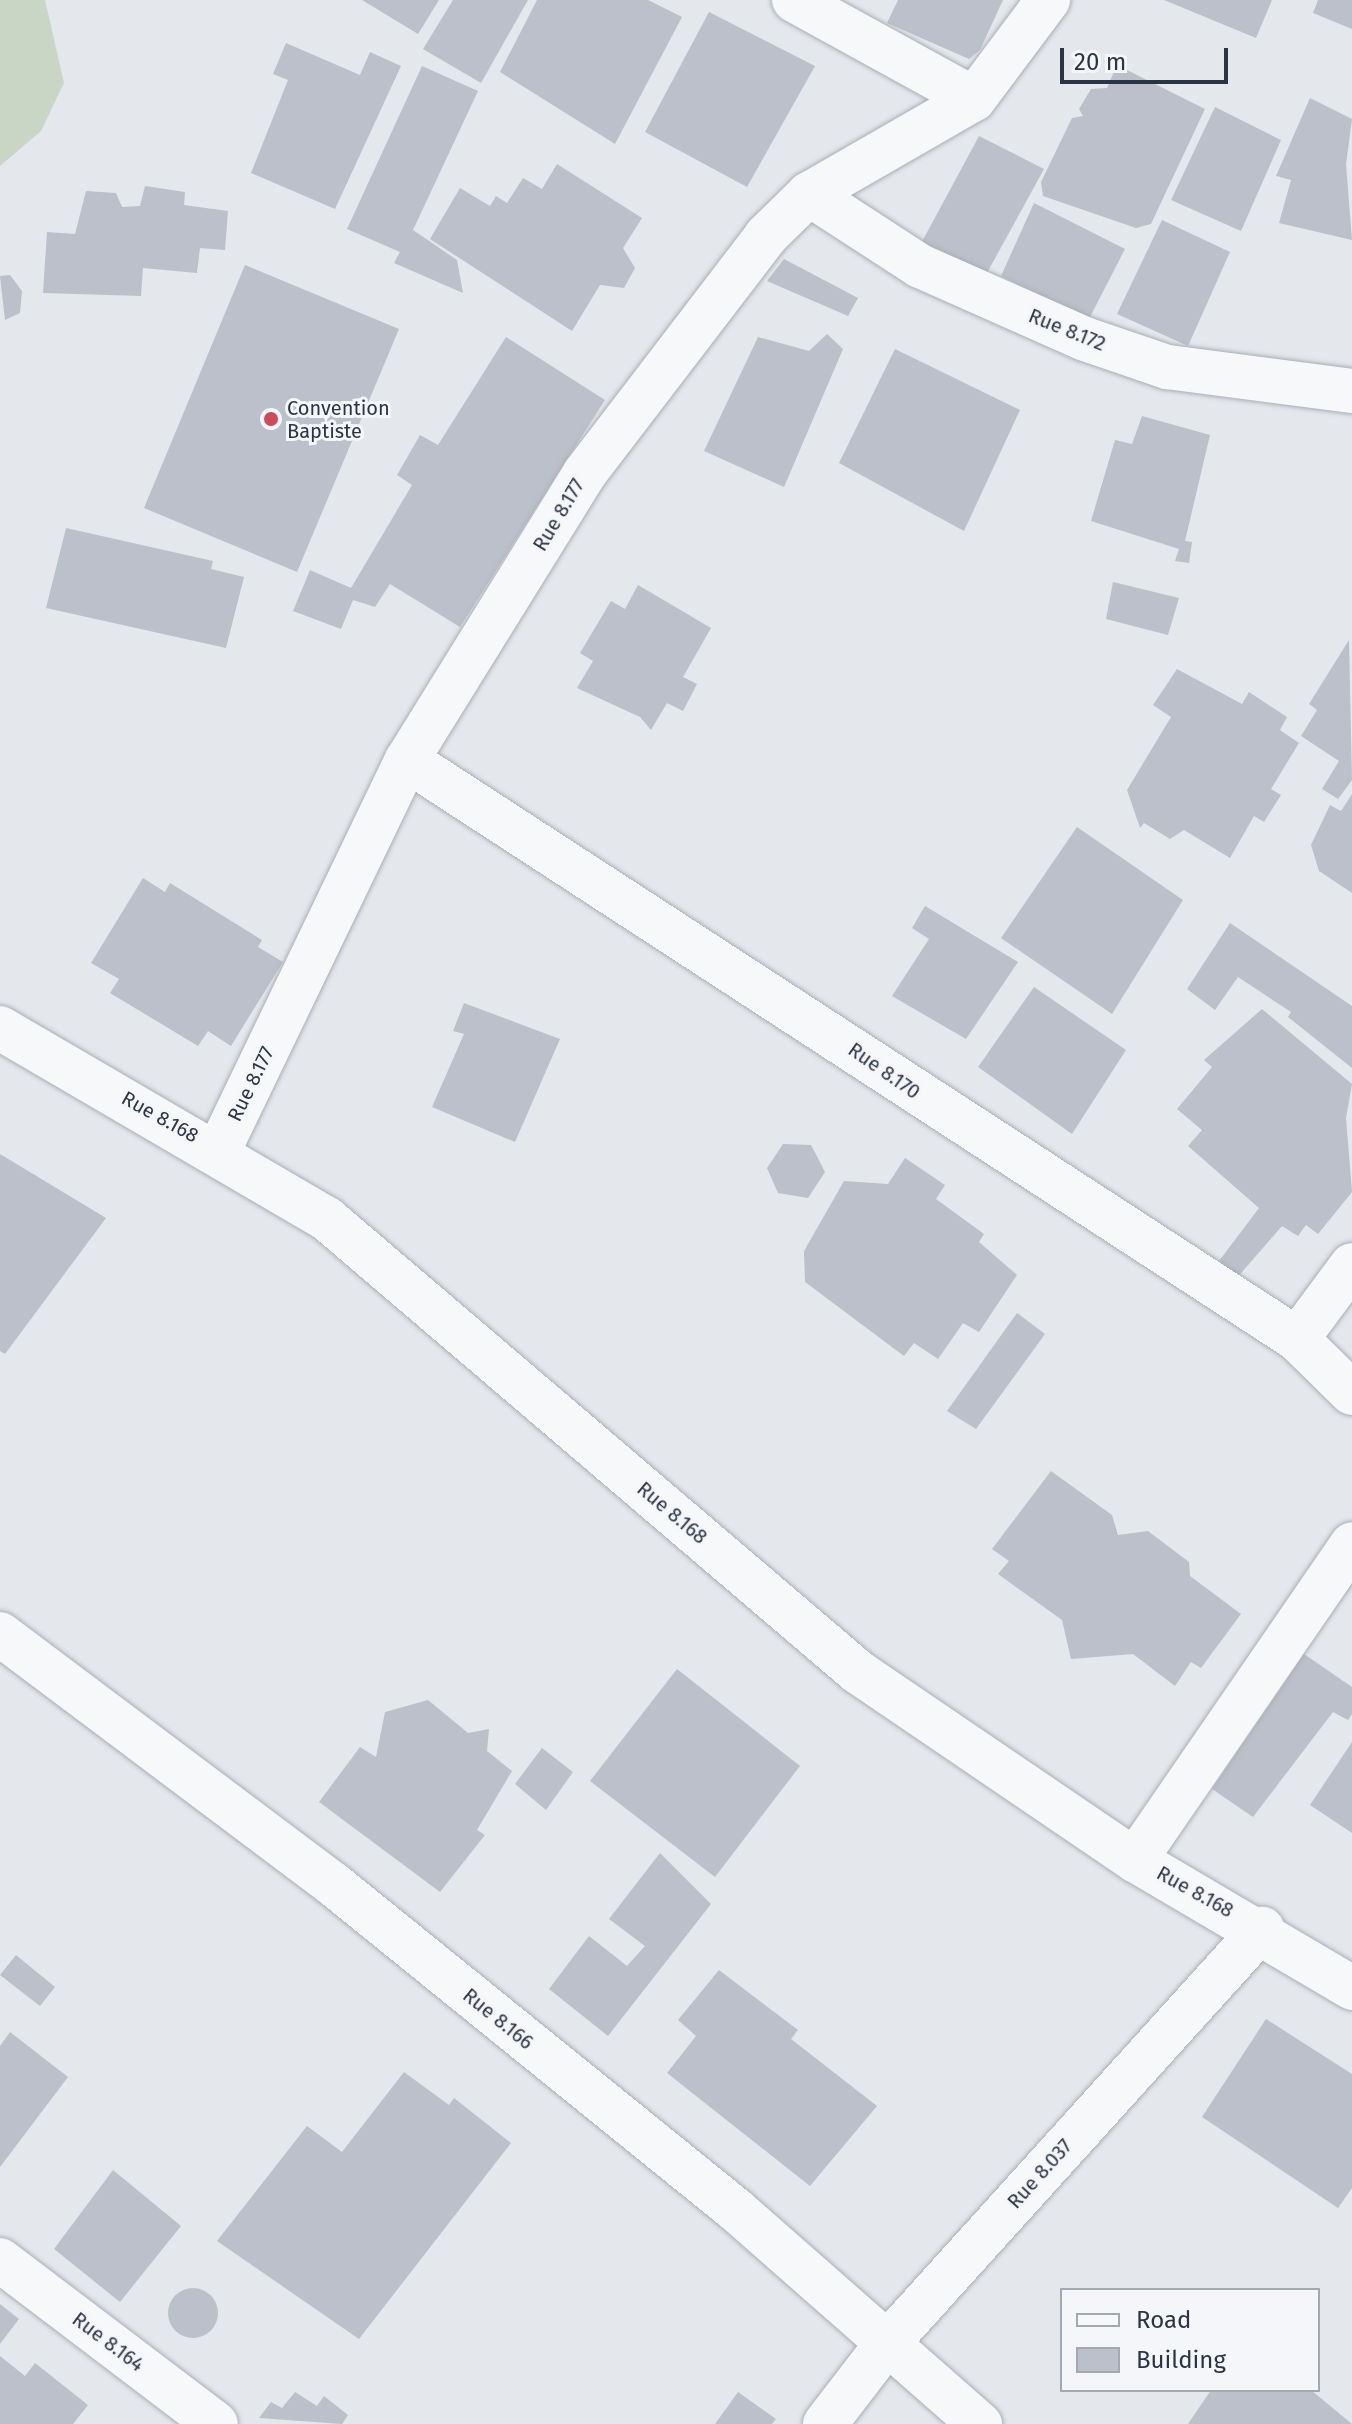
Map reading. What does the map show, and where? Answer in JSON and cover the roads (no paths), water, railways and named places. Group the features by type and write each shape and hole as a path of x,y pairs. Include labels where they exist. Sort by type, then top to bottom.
{"street":[{"path":"794,0 974,99"},
{"name":"Rue 8.177","path":"219,1150 407,760 585,473 766,236 809,194 974,99 1048,0"},
{"name":"Rue 8.172","path":"809,194 920,266 1085,339 1167,367 1352,391"},
{"name":"Rue 8.170","path":"407,760 1297,1339 1352,1393"},
{"name":"Rue 8.168","path":"0,1028 219,1150 327,1219 858,1672 1135,1860 1262,1929 1352,1988"},
{"path":"1297,1339 1352,1265"},
{"path":"1135,1860 1352,1544"},
{"name":"Rue 8.166","path":"0,1634 333,1884 736,2210 884,2347 980,2424"},
{"name":"Rue 8.037","path":"825,2424 884,2347 1262,1929"},
{"name":"Rue 8.164","path":"0,2260 198,2418"}],"place":[{"name":"Convention Baptiste","path":"271,419"}]}
